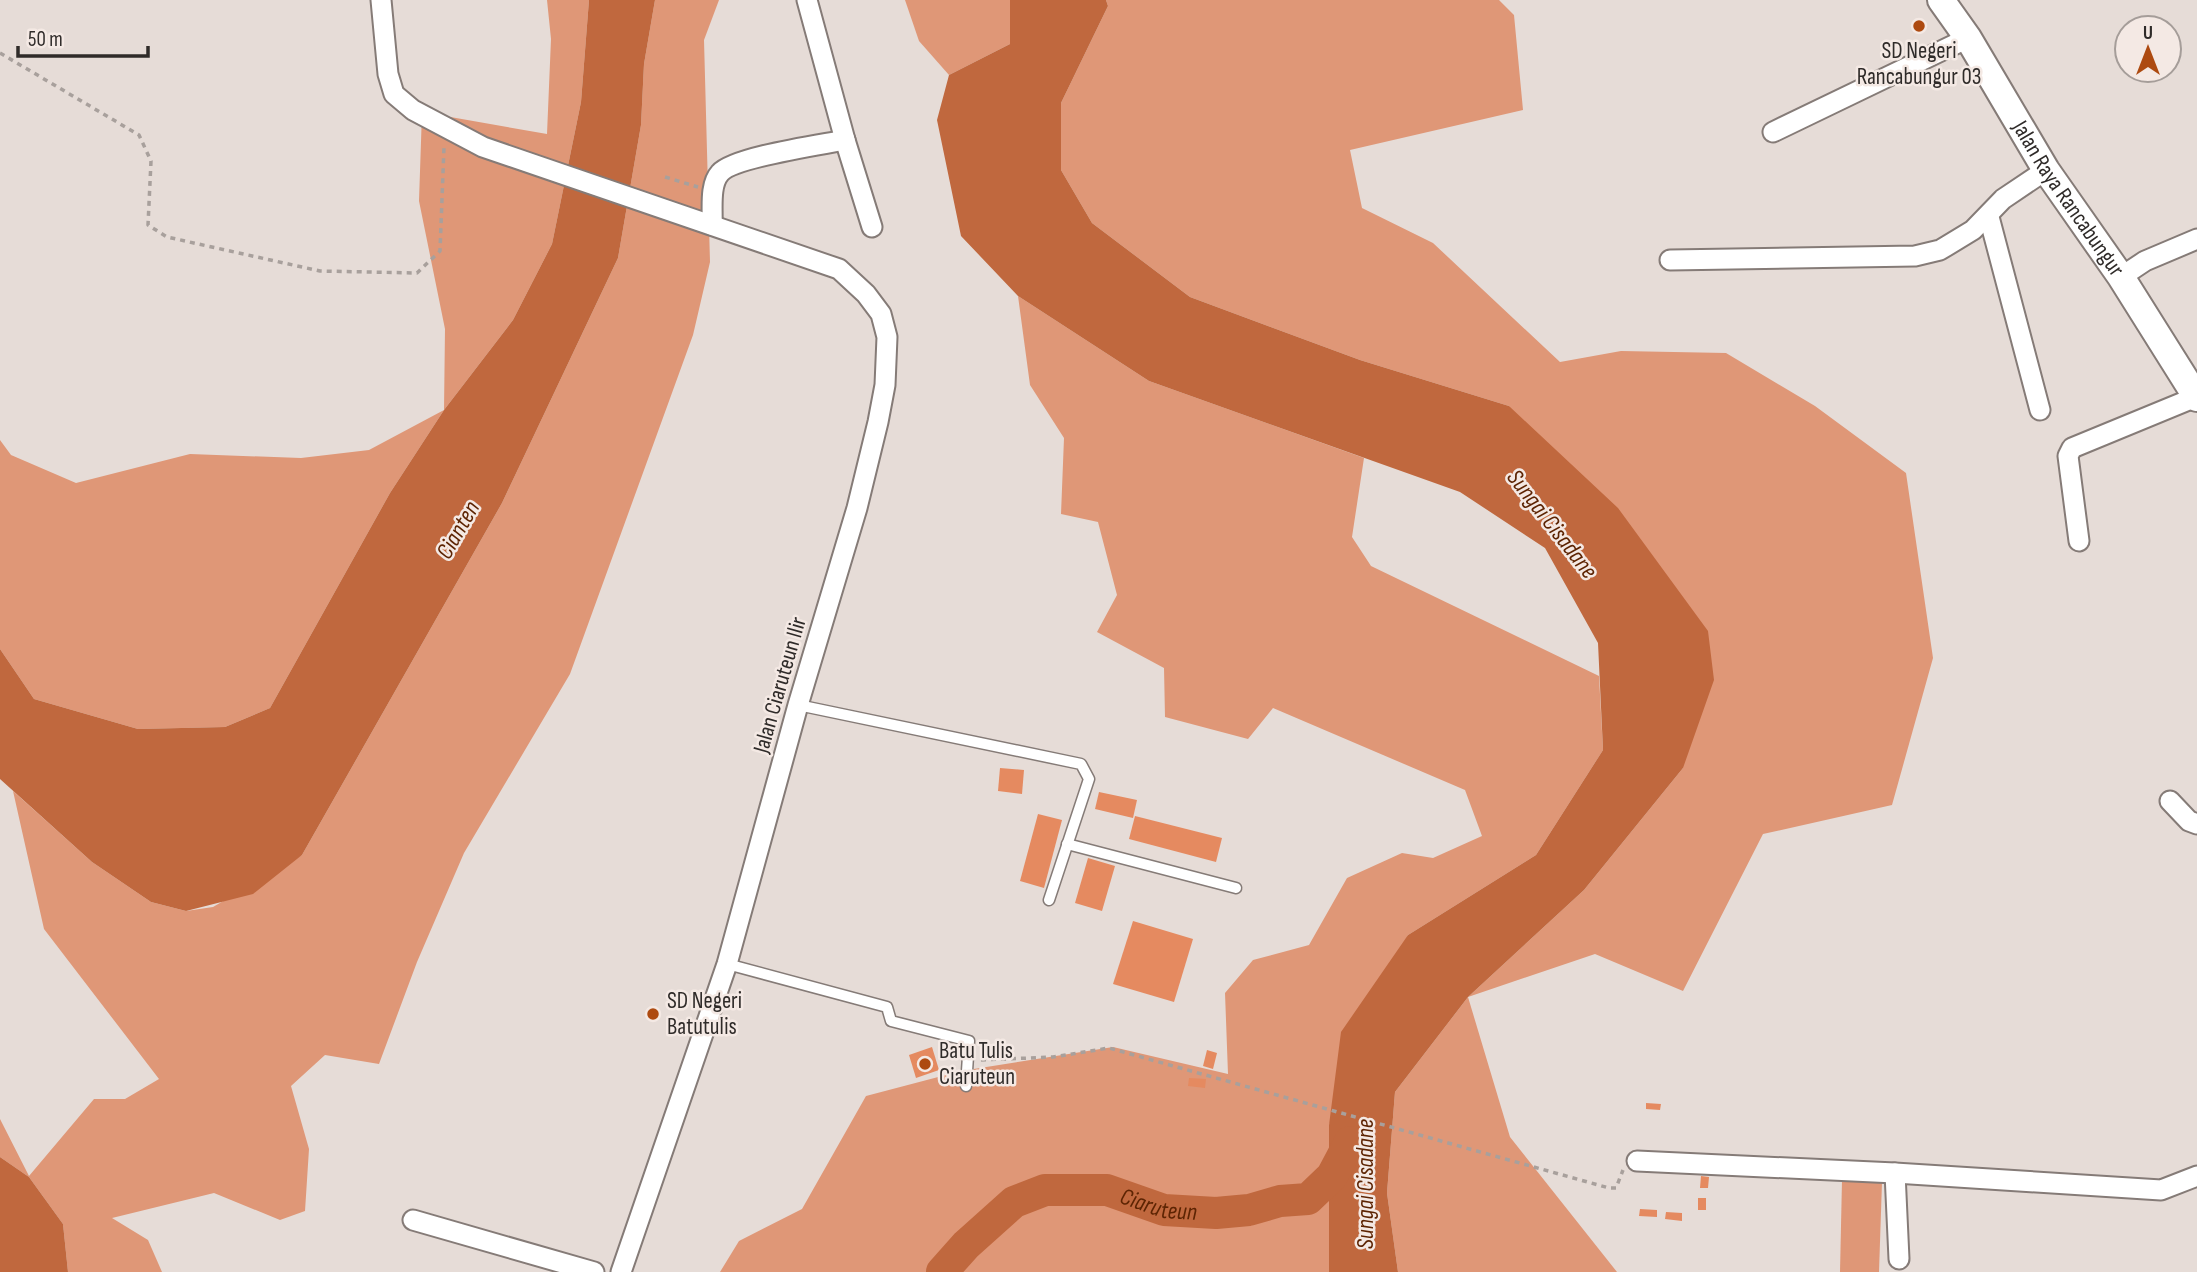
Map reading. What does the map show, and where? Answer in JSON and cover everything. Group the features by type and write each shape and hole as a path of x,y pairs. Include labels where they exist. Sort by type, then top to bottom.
{"main road":[{"name":"Jalan Raya Rancabungur","path":"1941,0 1968,38 2046,170 2121,276 2194,387"}],"street":[{"name":"Jalan Ciaruteun Ilir","path":"381,0 388,74 394,94 413,110 483,146 839,269 866,294 881,314 887,337 885,385 857,508 798,705 727,964 621,1272"},
{"path":"807,0 845,141 872,227"},
{"path":"1773,132 1968,38"},
{"path":"712,225 713,191 719,173 726,168 764,156 845,141"},
{"path":"1670,260 1915,256 1940,250 1989,217 2003,199 2046,170"},
{"path":"1989,217 2040,410"},
{"path":"2121,276 2145,261 2197,239"},
{"path":"2080,541 2068,456 2072,448 2194,387"},
{"path":"2170,801 2189,821 2197,824"},
{"path":"1637,1161 2161,1189 2197,1175"},
{"path":"1895,1173 1899,1259"},
{"path":"412,1220 594,1272"}],"lane":[{"path":"798,705 1081,764 1089,779 1049,900"},
{"path":"1068,844 1236,888"},
{"path":"727,964 887,1007 891,1021 970,1041 966,1086"}],"path":[{"path":"0,53 139,135 151,161 148,225 167,237 320,271 416,273 440,251 445,128"},
{"path":"665,177 713,191"},
{"path":"968,1060 1053,1057 1109,1048 1616,1188 1625,1164 1637,1161"}],"shaded area":[{"path":"547,0 589,0 581,102 552,244 513,320 444,410 445,329 419,201 422,112 547,134 551,39"},
{"path":"655,0 719,0 704,40 710,262 693,335 570,674 464,853 417,962 379,1064 325,1055 291,1086 309,1149 305,1211 280,1220 214,1193 112,1218 148,1240 162,1272 68,1272 63,1224 29,1177 0,1157 0,1119 29,1176 94,1099 125,1099 159,1079 44,929 13,791 92,862 151,902 186,911 213,907 302,855 502,503 618,258 641,125 644,64"},
{"path":"905,0 1010,0 1010,44 949,75 919,41"},
{"path":"1106,0 1499,0 1514,15 1523,110 1350,150 1362,208 1433,243 1560,362 1621,351 1726,353 1815,406 1906,473 1933,658 1892,805 1763,834 1683,991 1595,954 1468,997 1584,890 1683,768 1509,406 1360,360 1190,297 1092,223 1061,170 1061,103 1108,6"},
{"path":"1018,296 1149,381 1364,458 1352,537 1371,566 1599,676 1603,750 1536,855 1408,935 1329,1125 1329,1272 720,1272 739,1241 802,1209 866,1096 961,1071 1113,1047 1228,1074 1225,993 1253,960 1309,945 1347,878 1402,853 1433,858 1482,836 1465,790 1273,708 1248,739 1165,717 1164,668 1097,632 1117,595 1098,522 1061,514 1064,438 1030,385"},
{"path":"444,410 390,493 270,708 225,727 138,729 34,699 0,649 0,440 11,455 76,483 190,454 301,458 369,450"},
{"path":"1468,997 1510,1137 1617,1272 1398,1272 1387,1193 1395,1092"},
{"path":"1842,1180 1882,1182 1879,1272 1840,1272"}],"water":[{"name":"Cianten","path":"589,0 655,0 644,64 641,125 618,258 502,503 302,855 253,894 186,911 151,902 92,862 0,779 0,649 34,699 138,729 225,727 270,708 390,493 444,410 513,320 552,244 581,102"},
{"name":"Sungai Cisadane","path":"1010,0 1106,0 1108,6 1061,103 1061,170 1092,223 1190,297 1360,360 1509,406 1618,508 1708,631 1714,680 1683,768 1584,890 1468,997 1395,1092 1387,1193 1398,1272 1329,1272 1329,1125 1341,1032 1408,935 1536,855 1603,750 1598,643 1545,548 1460,492 1149,381 1018,296 961,236 937,120 949,75 1010,44"},
{"path":"0,1157 29,1177 63,1224 68,1272 0,1272"}],"building":[{"path":"1000,768 1024,770 1022,794 998,791"},
{"path":"1099,792 1137,800 1133,818 1095,809"},
{"path":"1038,814 1062,820 1044,888 1020,881"},
{"path":"1135,816 1222,838 1216,862 1129,839"},
{"path":"1088,858 1115,866 1102,911 1075,903"},
{"path":"1133,921 1193,939 1174,1002 1113,984"},
{"path":"932,1047 939,1070 916,1078 909,1055"},
{"path":"1207,1050 1217,1053 1213,1069 1203,1066"},
{"path":"1189,1078 1206,1079 1205,1088 1188,1086"},
{"path":"1646,1103 1661,1104 1660,1110 1646,1109"},
{"path":"1701,1176 1709,1177 1708,1188 1700,1188"},
{"path":"1698,1198 1706,1198 1706,1210 1698,1210"},
{"path":"1640,1209 1657,1210 1657,1217 1639,1216"},
{"path":"1666,1212 1682,1213 1682,1221 1665,1219"}],"waterway":[{"name":"Ciaruteun","path":"942,1272 966,1245 1014,1202 1045,1190 1107,1190 1164,1210 1216,1213 1249,1210 1280,1201 1308,1199 1332,1176 1350,1142"}],"place":[{"name":"SD Negeri Rancabungur 03","path":"1919,26"},
{"name":"SD Negeri Batutulis","path":"653,1014"},
{"name":"Batu Tulis Ciaruteun","path":"925,1064"}]}
